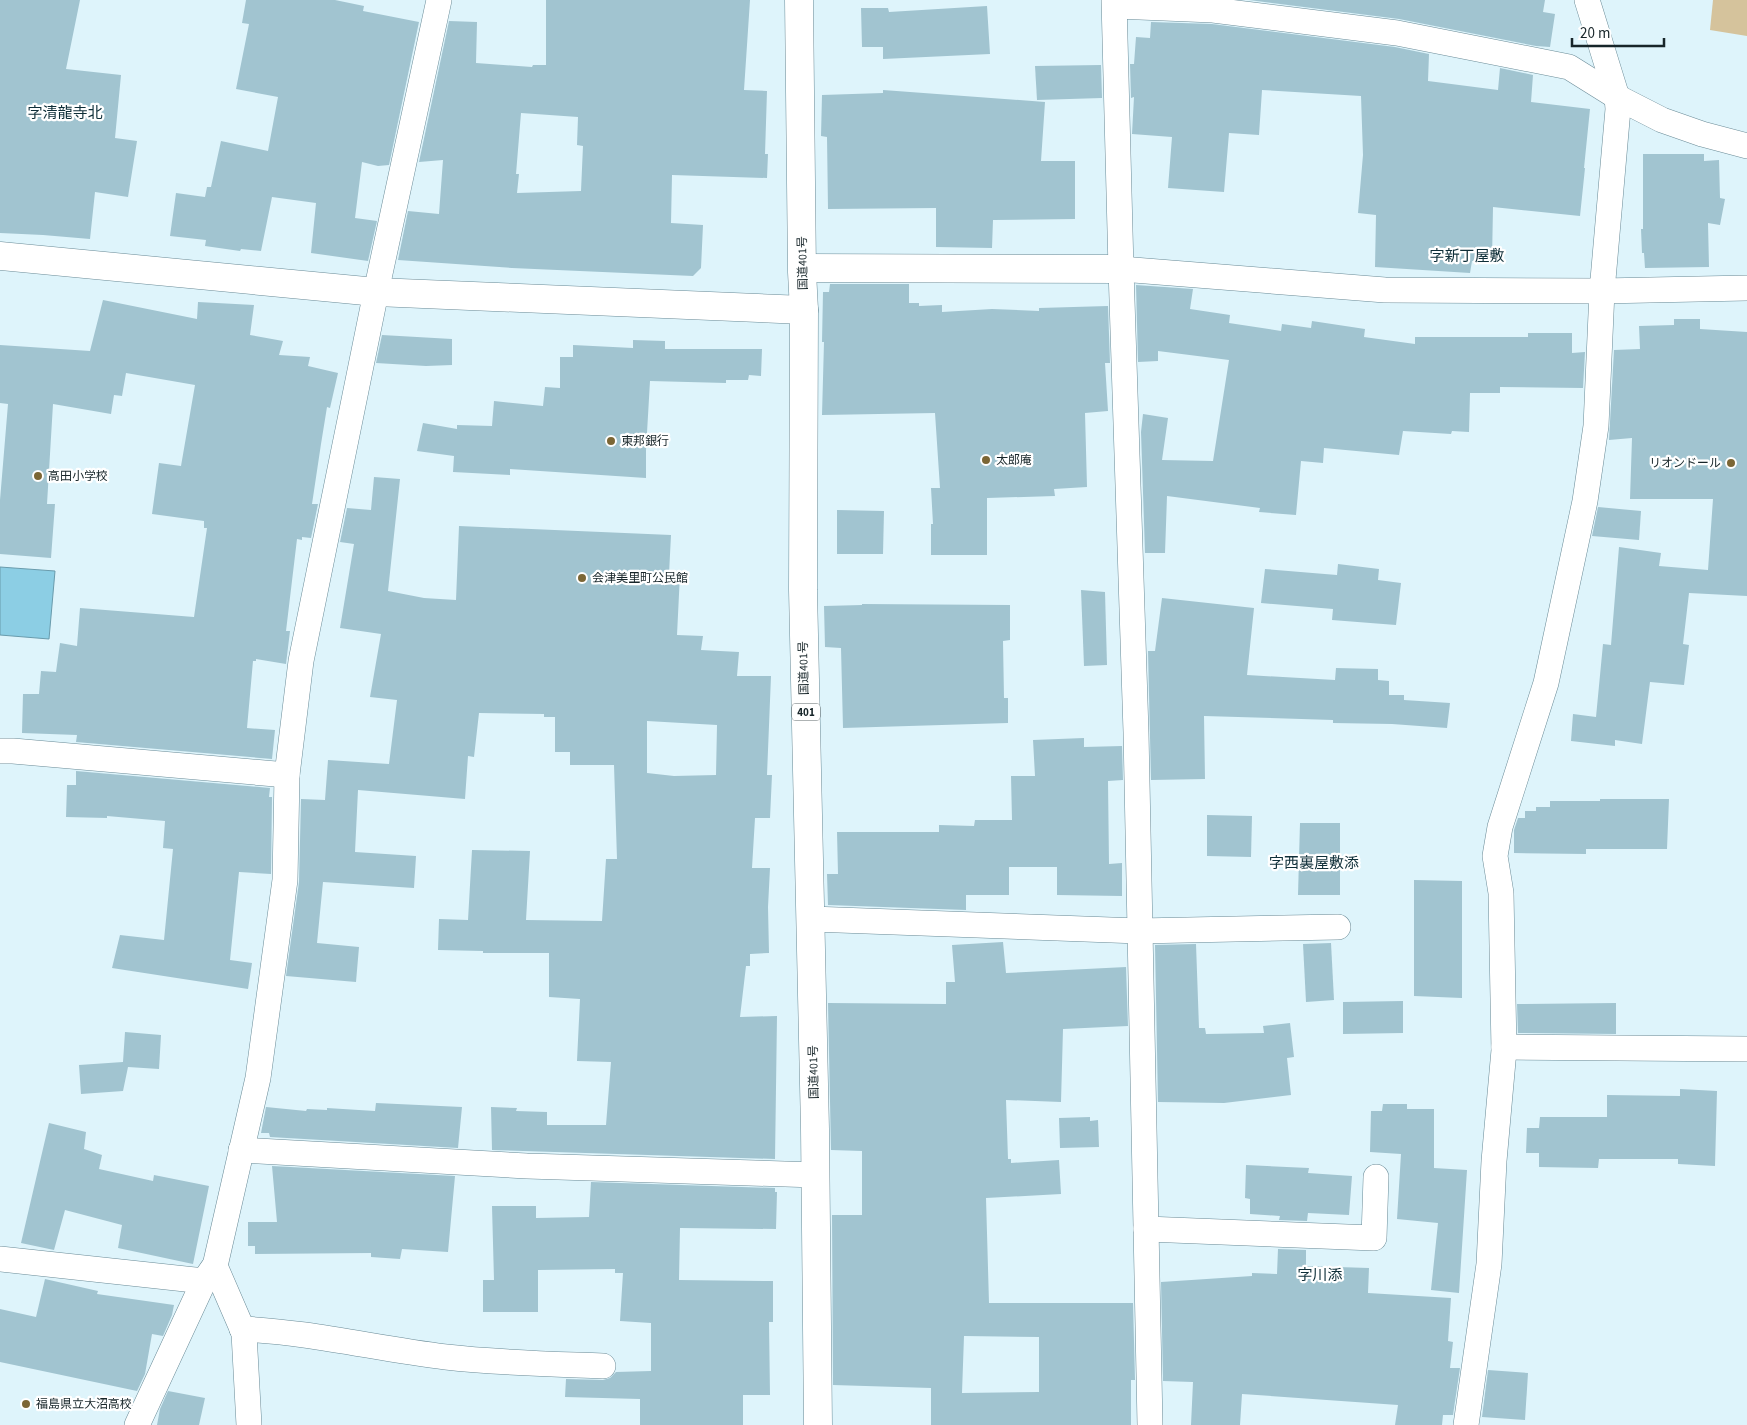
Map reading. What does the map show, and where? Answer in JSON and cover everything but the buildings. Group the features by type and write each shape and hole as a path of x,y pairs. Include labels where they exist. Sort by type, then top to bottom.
{"main road":[{"name":"国道401号","path":"799,0 804,310 802,590 816,1175 818,1425"},
{"path":"0,256 376,292 804,310"},
{"path":"802,268 1121,269"}],"street":[{"path":"137,1425 209,1274 258,1078 285,880 287,775 301,661 376,292 440,0"},
{"path":"1466,1425 1489,1264 1494,1161 1504,1047 1501,894 1495,856 1500,827 1546,683 1585,500 1596,426 1602,291 1618,109 1617,97 1588,0"},
{"path":"1150,1425 1136,732 1114,3 1213,10 1398,33 1569,67 1617,97 1662,120 1702,134 1747,146"},
{"path":"1121,269 1385,290 1602,291 1747,288"},
{"path":"0,751 287,775"},
{"path":"811,919 1139,931 1338,927"},
{"path":"1504,1047 1747,1049"},
{"path":"241,1150 527,1166 816,1175"},
{"path":"1146,1229 1374,1238 1376,1177"},
{"path":"0,1259 209,1274"},
{"path":"209,1274 242,1329 248,1425"},
{"path":"242,1329 330,1338 446,1357 603,1366"}],"shaded area":[{"path":"1713,0 1747,0 1747,36 1710,30"}],"water":[{"path":"0,567 55,571 49,639 0,635"}],"place":[{"name":"東邦銀行","path":"611,441"},
{"name":"太郎庵","path":"986,460"},
{"name":"リオンドール","path":"1731,463"},
{"name":"高田小学校","path":"38,476"},
{"name":"会津美里町公民館","path":"582,578"},
{"name":"福島県立大沼高校","path":"26,1404"}],"district":[{"name":"字清龍寺北","path":"65,113"},
{"name":"字新丁屋敷","path":"1467,256"},
{"name":"字西裏屋敷添","path":"1314,863"},
{"name":"字川添","path":"1320,1275"}]}
